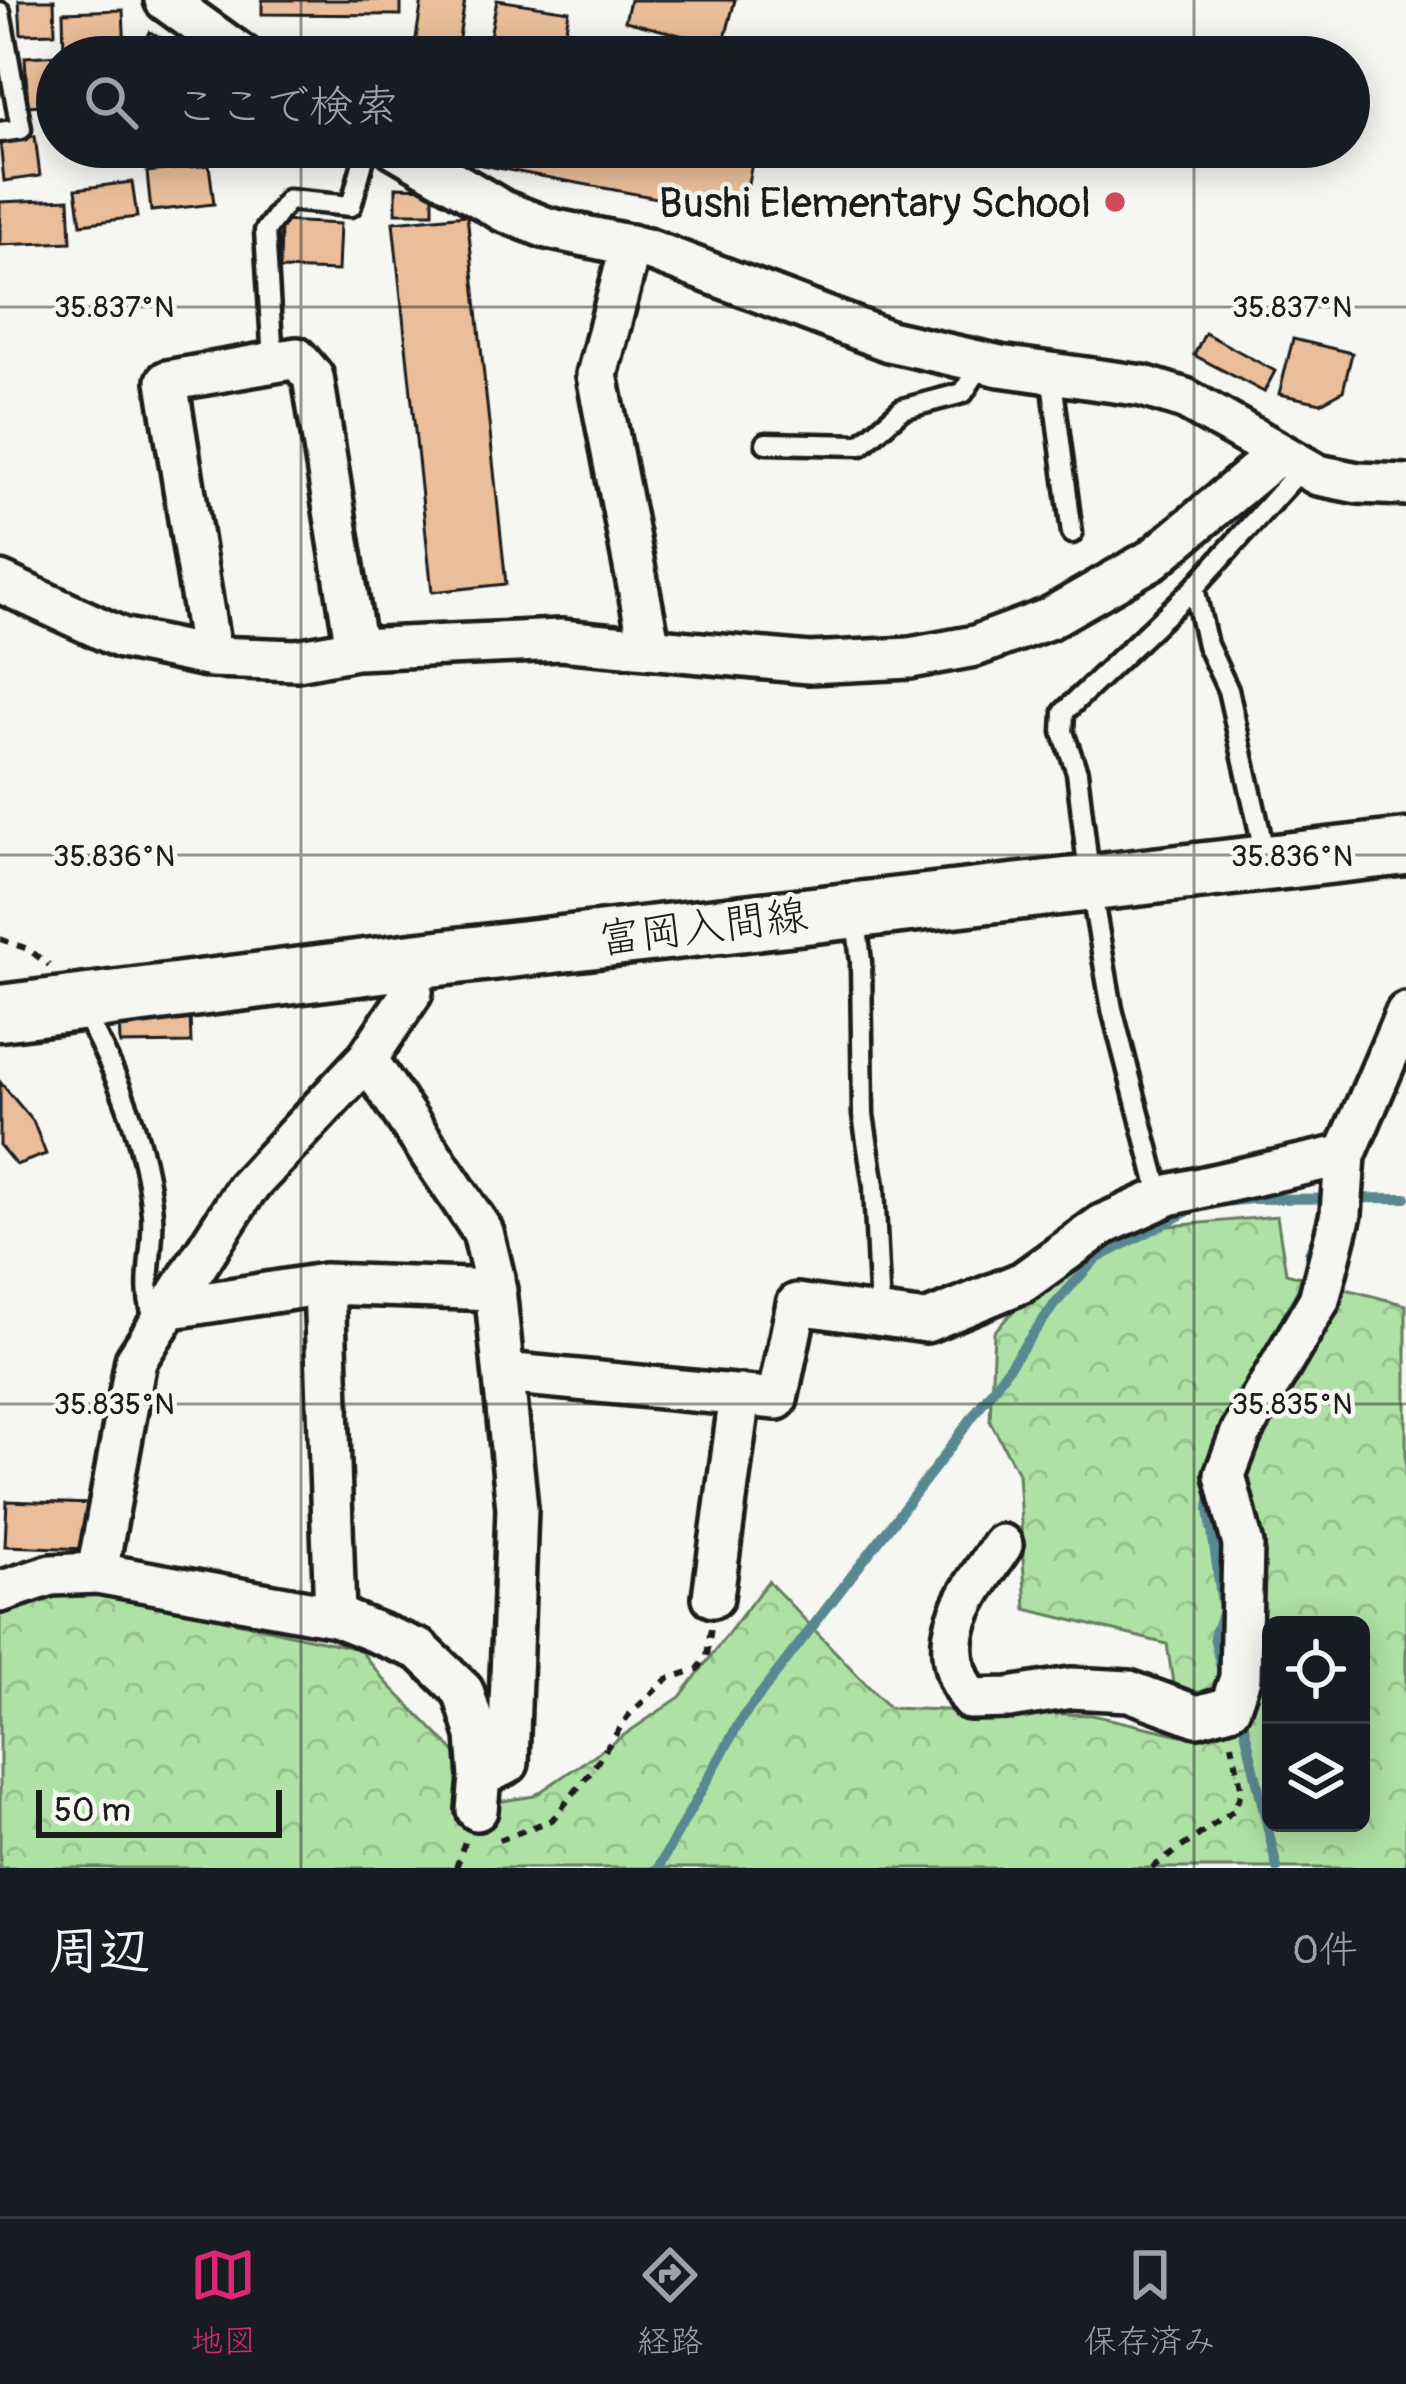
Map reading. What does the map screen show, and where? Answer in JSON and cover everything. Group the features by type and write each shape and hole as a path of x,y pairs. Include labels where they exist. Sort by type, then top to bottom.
{"main road":[{"name":"富岡入間線","path":"0,1012 855,908 1406,847"}],"street":[{"path":"165,0 215,36"},
{"path":"429,168 503,212 547,229 631,245 704,268 889,341 983,362 1143,386 1185,399 1318,475 1406,485"},
{"path":"631,245 597,375 650,648"},
{"path":"211,657 167,382 297,358 313,376 356,649"},
{"path":"0,582 122,638 211,657 297,660 356,649 540,640 809,663 910,658 975,646 1048,620 1153,559 1291,461"},
{"path":"98,1573 136,1360 246,1189 367,1059 412,992 412,961"},
{"path":"1002,1545 965,1600 952,1638 955,1676 970,1699 1071,1688 1129,1691 1197,1716 1228,1699 1243,1545 1225,1475 1241,1433 1318,1300 1343,1183 1406,1013"},
{"path":"0,1592 51,1575 98,1573 335,1616 420,1650 463,1691 477,1735 479,1794 508,1763 517,1508 496,1290 483,1232 367,1059"},
{"path":"504,1373 777,1399 796,1304 926,1322 1023,1282 1102,1226 1162,1198 1343,1183"},
{"path":"165,1316 324,1284 496,1290"},
{"path":"324,1284 335,1616"},
{"path":"713,1597 740,1395"}],"lane":[{"path":"0,12 22,129 0,132"},
{"path":"273,361 265,231 288,200 351,206 362,168"},
{"path":"766,443 861,445 902,410 963,393 983,362"},
{"path":"1051,373 1072,533"},
{"path":"1162,1198 1112,1009 1077,772 1063,732 1064,712 1195,588 1291,461"},
{"path":"1195,588 1207,645 1228,690 1266,863"},
{"path":"855,908 861,962 863,1115 874,1186 880,1314"},
{"path":"78,1001 121,1083 140,1151 152,1210 146,1303 165,1316"}],"path":[{"path":"461,1851 552,1820 628,1716 667,1679 698,1669 707,1657 713,1597"},
{"path":"1152,1868 1233,1811 1242,1791 1228,1699"}],"green space":[{"path":"1277,1216 1286,1273 1406,1305 1406,1868 0,1868 0,1609 85,1589 359,1649 503,1801 534,1796 680,1697 768,1581 889,1708 1092,1715 1181,1735 1167,1644 1026,1609 1018,1473 990,1421 994,1332 1084,1234"}],"building":[{"path":"19,0 54,0 55,33 21,34"},
{"path":"262,0 401,0 401,15 262,14"},
{"path":"422,0 465,0 459,36 416,36"},
{"path":"497,0 569,11 565,36 490,36"},
{"path":"630,0 735,0 726,36 684,36 625,21"},
{"path":"123,10 124,36 64,36 63,12"},
{"path":"36,56 36,105 28,106 25,57"},
{"path":"35,136 40,176 4,181 0,141"},
{"path":"209,168 214,204 151,211 147,172"},
{"path":"498,168 751,168 742,214"},
{"path":"132,182 137,217 81,224 76,189"},
{"path":"396,187 433,188 433,213 396,213"},
{"path":"69,199 71,242 0,245 0,202"},
{"path":"467,215 506,584 432,592 393,222"},
{"path":"281,221 340,224 338,271 280,269"},
{"path":"1205,333 1275,371 1264,392 1194,355"},
{"path":"1293,339 1352,353 1343,391 1321,403 1279,394"},
{"path":"190,1013 191,1043 120,1044 119,1014"},
{"path":"0,1082 33,1121 46,1154 16,1165 0,1146"},
{"path":"7,1501 90,1504 89,1549 5,1546"}],"waterway":[{"path":"1216,1203 1406,1198"},
{"path":"658,1868 742,1718 1054,1305 1096,1259 1198,1206"},
{"path":"1288,1315 1313,1269 1309,1253 1317,1234"},
{"path":"1212,1483 1209,1509 1223,1611 1214,1636 1226,1675"},
{"path":"1240,1708 1277,1868"}],"place":[{"name":"Bushi Elementary School","path":"1115,202"}]}
